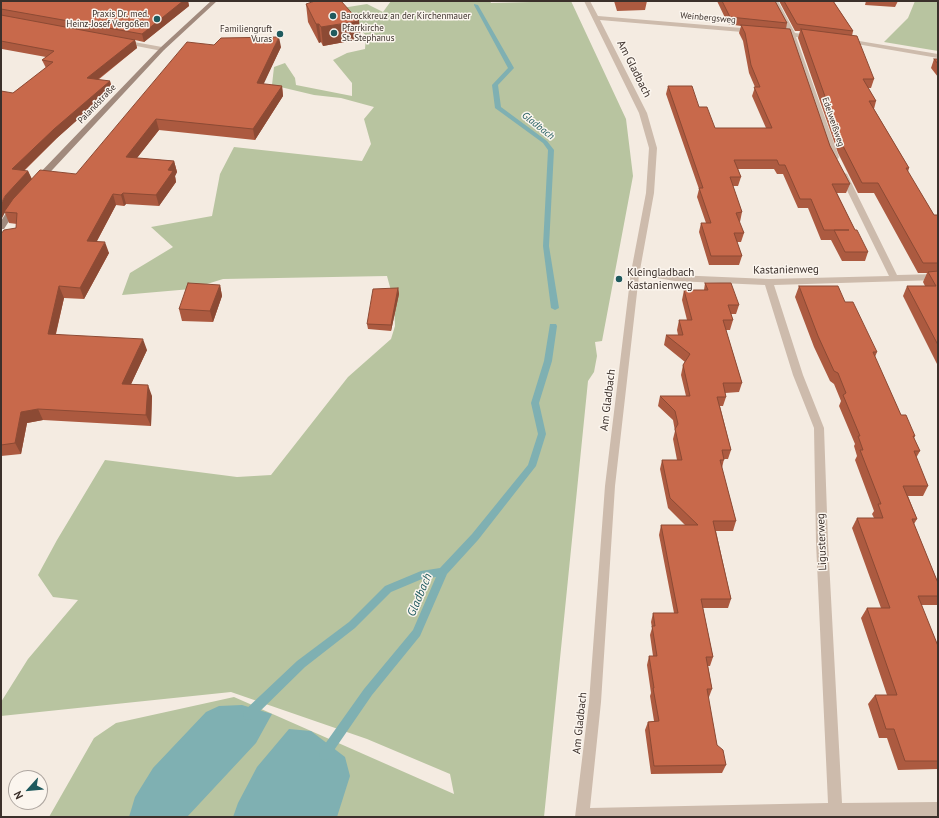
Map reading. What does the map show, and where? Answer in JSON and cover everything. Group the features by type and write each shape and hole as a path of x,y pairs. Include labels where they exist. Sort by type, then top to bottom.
{"main road":[{"name":"Palandstraße","path":"32,187 162,49 214,1"},
{"path":"1,227 18,203"}],"street":[{"name":"Am Gladbach","path":"582,816 595,702 610,486 635,272 650,192 653,148 643,113 594,18 587,1"},
{"name":"Edelweißweg","path":"775,1 792,34 838,164 894,278"},
{"name":"Weinbergsweg","path":"594,18 760,32"},
{"path":"776,33 815,37"},
{"path":"838,40 938,56"},
{"path":"118,41 162,49"},
{"name":"Kastanienweg","path":"635,272 675,278 769,282 938,277"},
{"name":"Ligusterweg","path":"769,282 798,375 820,428 822,550 835,810"},
{"path":"582,816 811,813 835,810 938,809"}],"green space":[{"path":"391,1 490,1 491,3 571,1 626,119 633,176 602,341 595,342 597,356 594,372 588,381 544,817 49,817 94,738 116,723 234,697 454,794 450,774 367,739 231,692 1,716 1,702 28,659 78,600 53,597 38,575 57,540 105,460 237,477 271,475 348,377 391,339 395,326 394,302 387,276 223,279 191,289 122,295 130,273 173,247 151,227 212,216 220,174 234,147 362,161 371,144 364,119 374,107 341,98 314,95 272,85 274,67 285,63 295,78 296,85 352,96 352,83 333,60 347,53 365,49 366,36 342,8 367,4 383,12"},
{"path":"915,1 938,1 938,51 884,42 908,18"}],"water":[{"path":"242,705 272,714 256,743 187,817 129,817 135,797 153,768 206,712 219,706"},
{"path":"289,729 311,731 345,757 350,776 337,817 233,817 238,803 257,767"}],"building":[{"path":"1,1 183,1 142,34 1,9"},
{"path":"315,1 341,1 359,21 321,27 319,24 316,24 306,4"},
{"path":"722,1 775,1 787,23 730,17"},
{"path":"784,1 833,1 853,31 797,24"},
{"path":"1,15 135,40 87,78 110,81 54,129 12,169 28,171 5,196 1,204 1,91 13,93 53,62 42,60 54,51 1,41"},
{"path":"741,25 790,29 830,146 850,184 832,184 868,252 845,252 834,230 824,230 811,199 800,199 785,165 779,165 777,160 734,160 741,177 730,177 742,212 736,213 744,233 734,233 742,256 711,256 701,223 711,223 699,188 703,188 668,86 692,86 699,107 707,107 715,128 772,128 754,87 760,87 751,65 745,33"},
{"path":"801,29 857,36 874,79 863,79 876,101 869,101 909,168 906,168 934,215 938,215 938,263 923,263 878,183 862,183 842,144"},
{"path":"279,37 257,83 282,86 253,129 156,119 126,157 174,161 168,170 173,171 156,195 123,193 121,195 113,194 87,241 105,242 80,288 59,286 48,334 143,339 122,384 148,385 146,415 38,409 21,412 15,443 1,445 1,234 4,230 16,228 17,213 4,212 13,199 40,170 76,174 187,42 214,45 221,38"},
{"path":"938,271 938,345 907,286 936,286 928,272"},
{"path":"188,283 220,285 210,311 179,309"},
{"path":"705,283 731,283 739,305 728,305 733,320 723,320 742,383 723,383 726,397 717,397 731,450 722,450 724,460 720,460 736,521 713,521 731,599 701,599 713,657 706,657 712,689 707,689 717,745 723,750 726,765 654,766 648,722 659,721 649,656 657,656 652,626 655,626 653,613 678,613 661,525 698,525 670,498 662,460 682,460 675,429 678,424 675,411 660,396 690,396 683,365 690,354 666,335 683,335 679,320 692,320 684,290 708,290"},
{"path":"799,286 838,286 845,302 853,302 877,352 873,352 901,415 906,415 920,451 914,451 928,486 903,486 917,519 912,519 938,583 938,596 918,596 938,646 938,761 905,761 894,729 886,729 875,695 897,695 867,608 890,608 857,518 883,518 878,504 881,504 860,450 863,450 858,436 860,436 843,395 846,393 838,373 834,371 818,336"},
{"path":"398,288 391,325 367,324 373,289"}],"waterway":[{"name":"Gladbach","path":"476,5 511,68 495,85 498,108 545,142 551,150 546,246 555,308"},
{"name":"Gladbach","path":"443,572 475,537 532,466 542,434 535,403 548,361 553,326"},
{"path":"248,715 301,664 352,625 388,589 421,575 443,572"},
{"name":"Gladbach","path":"324,755 368,692 417,633 443,572"}],"place":[{"name":"Barockkreuz an der Kirchenmauer","path":"333,16"},
{"name":"Praxis Dr. med. Heinz-Josef Vergoßen","path":"157,19"},
{"name":"Pfarrkirche St. Stephanus","path":"334,33"},
{"name":"Familiengruft Vuras","path":"280,34"},
{"name":"Kleingladbach Kastanienweg","path":"619,279"}]}
